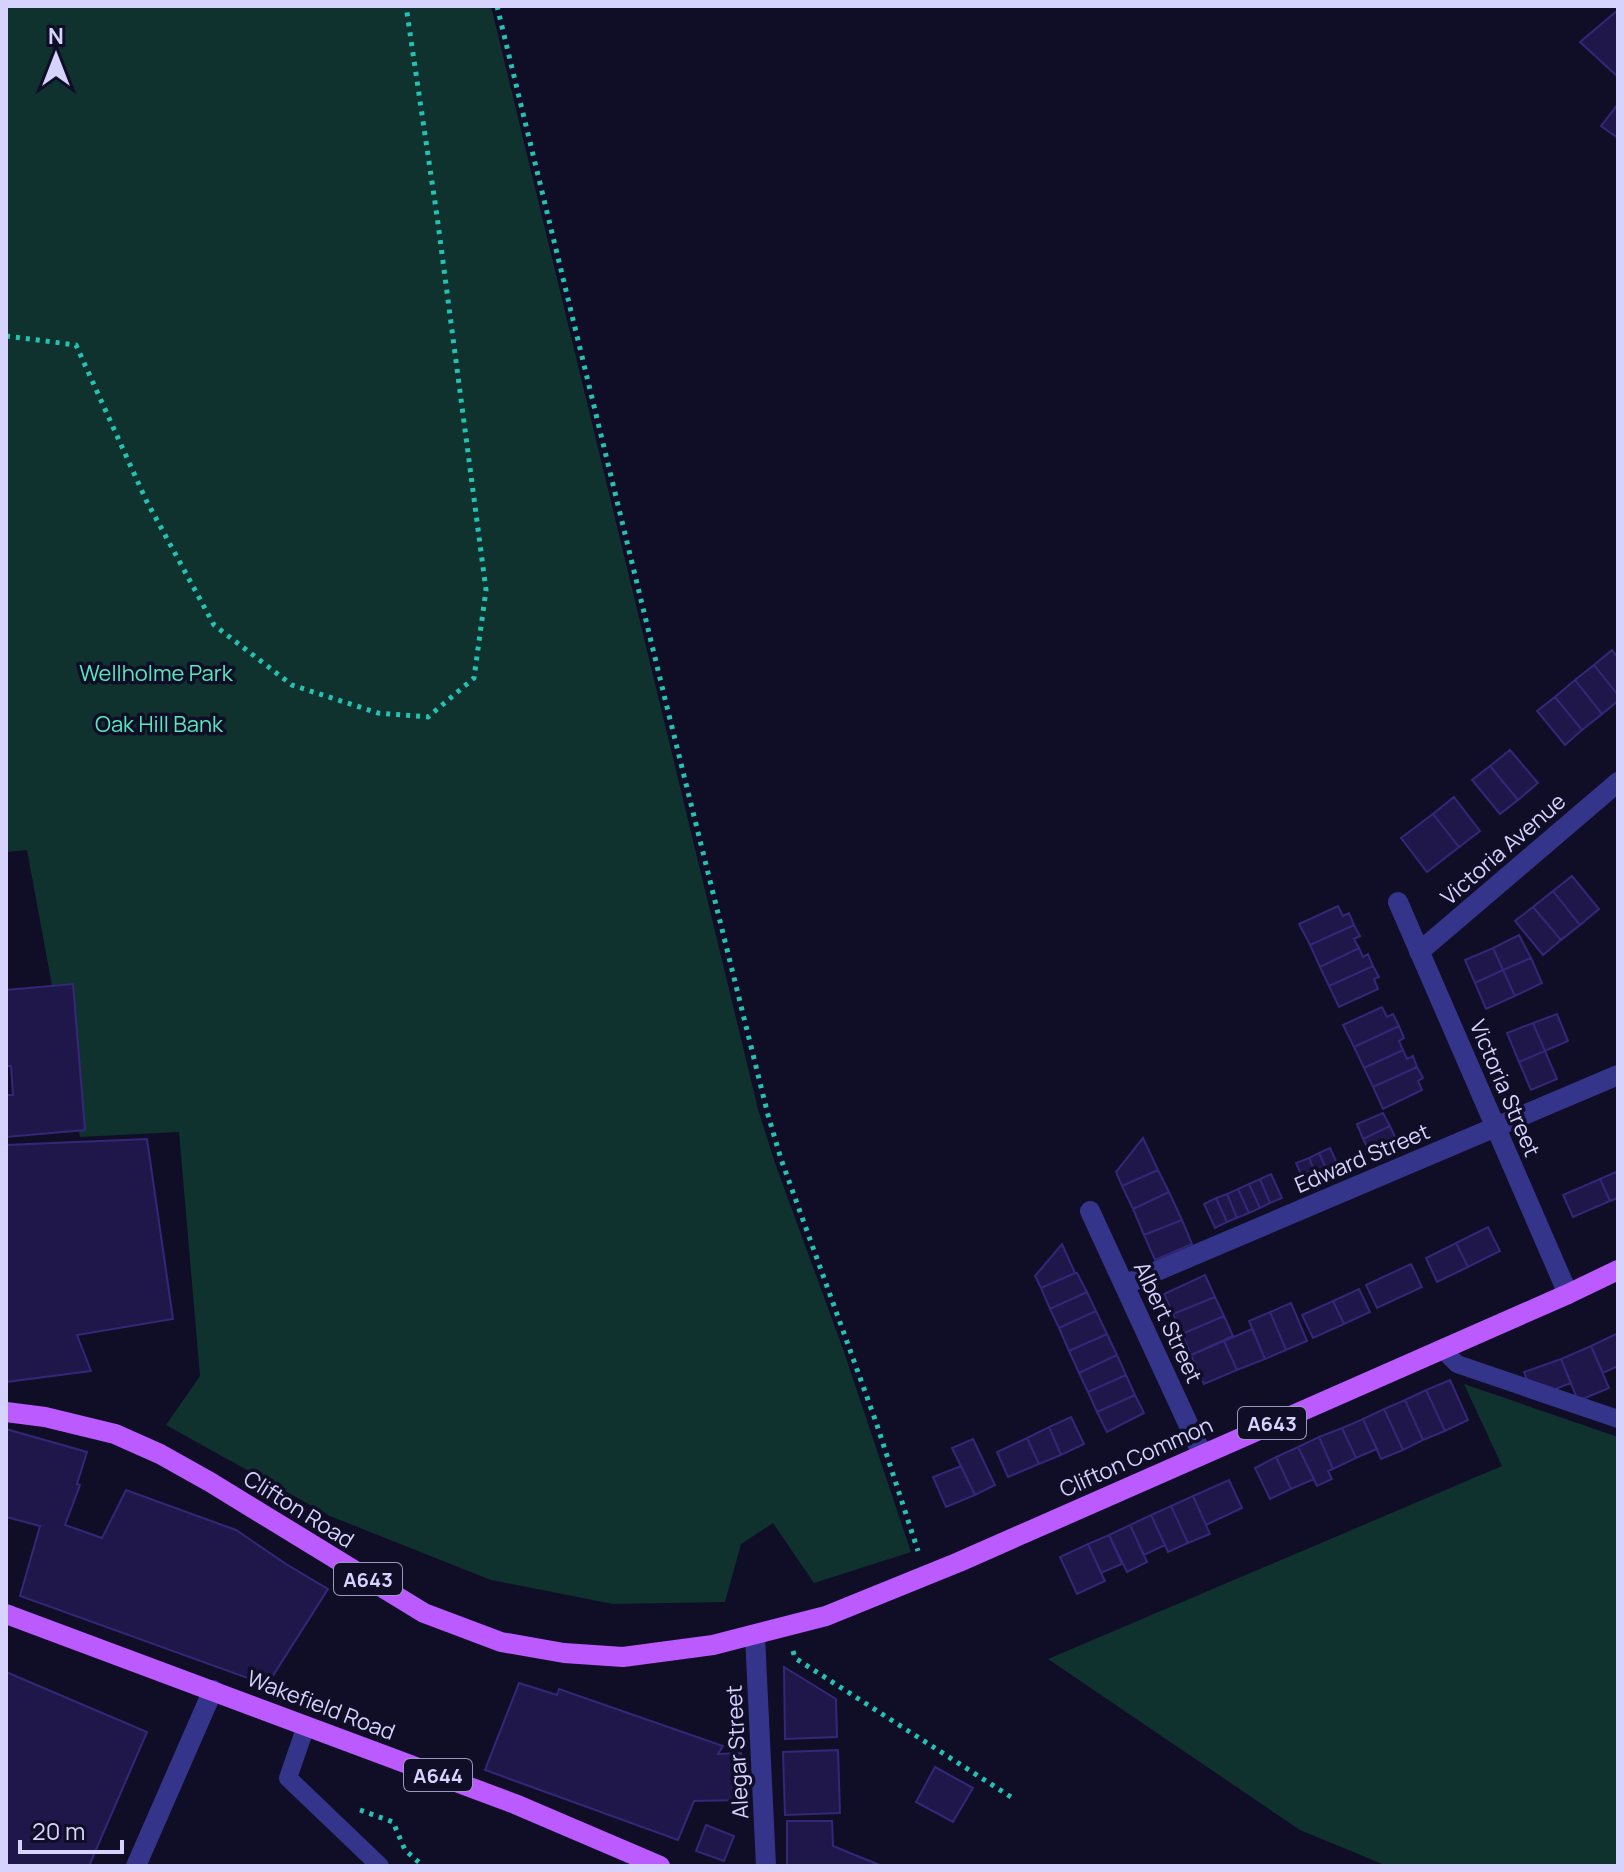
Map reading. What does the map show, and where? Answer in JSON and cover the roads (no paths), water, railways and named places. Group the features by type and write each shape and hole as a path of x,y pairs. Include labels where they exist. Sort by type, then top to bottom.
{"main road":[{"name":"Clifton Common","path":"755,1636 826,1616 926,1575 1618,1270"},
{"name":"Clifton Road","path":"6,1412 45,1417 115,1434 160,1454 424,1613 501,1642 564,1653 623,1657 755,1636"},
{"name":"Wakefield Road","path":"6,1614 515,1804 660,1866"}],"street":[{"name":"Victoria Avenue","path":"1419,952 1618,782"},
{"name":"Victoria Street","path":"1398,902 1568,1294"},
{"name":"Edward Street","path":"1124,1285 1618,1075"},
{"name":"Albert Street","path":"1090,1211 1202,1454"},
{"name":"Alegar Street","path":"755,1636 766,1866"},
{"path":"136,1866 213,1690"}],"lane":[{"path":"1442,1349 1457,1364 1618,1419"},
{"path":"306,1726 288,1778 380,1866"}],"park label":[{"name":"Wellholme Park","path":"156,673"},
{"name":"Oak Hill Bank","path":"159,724"}]}
